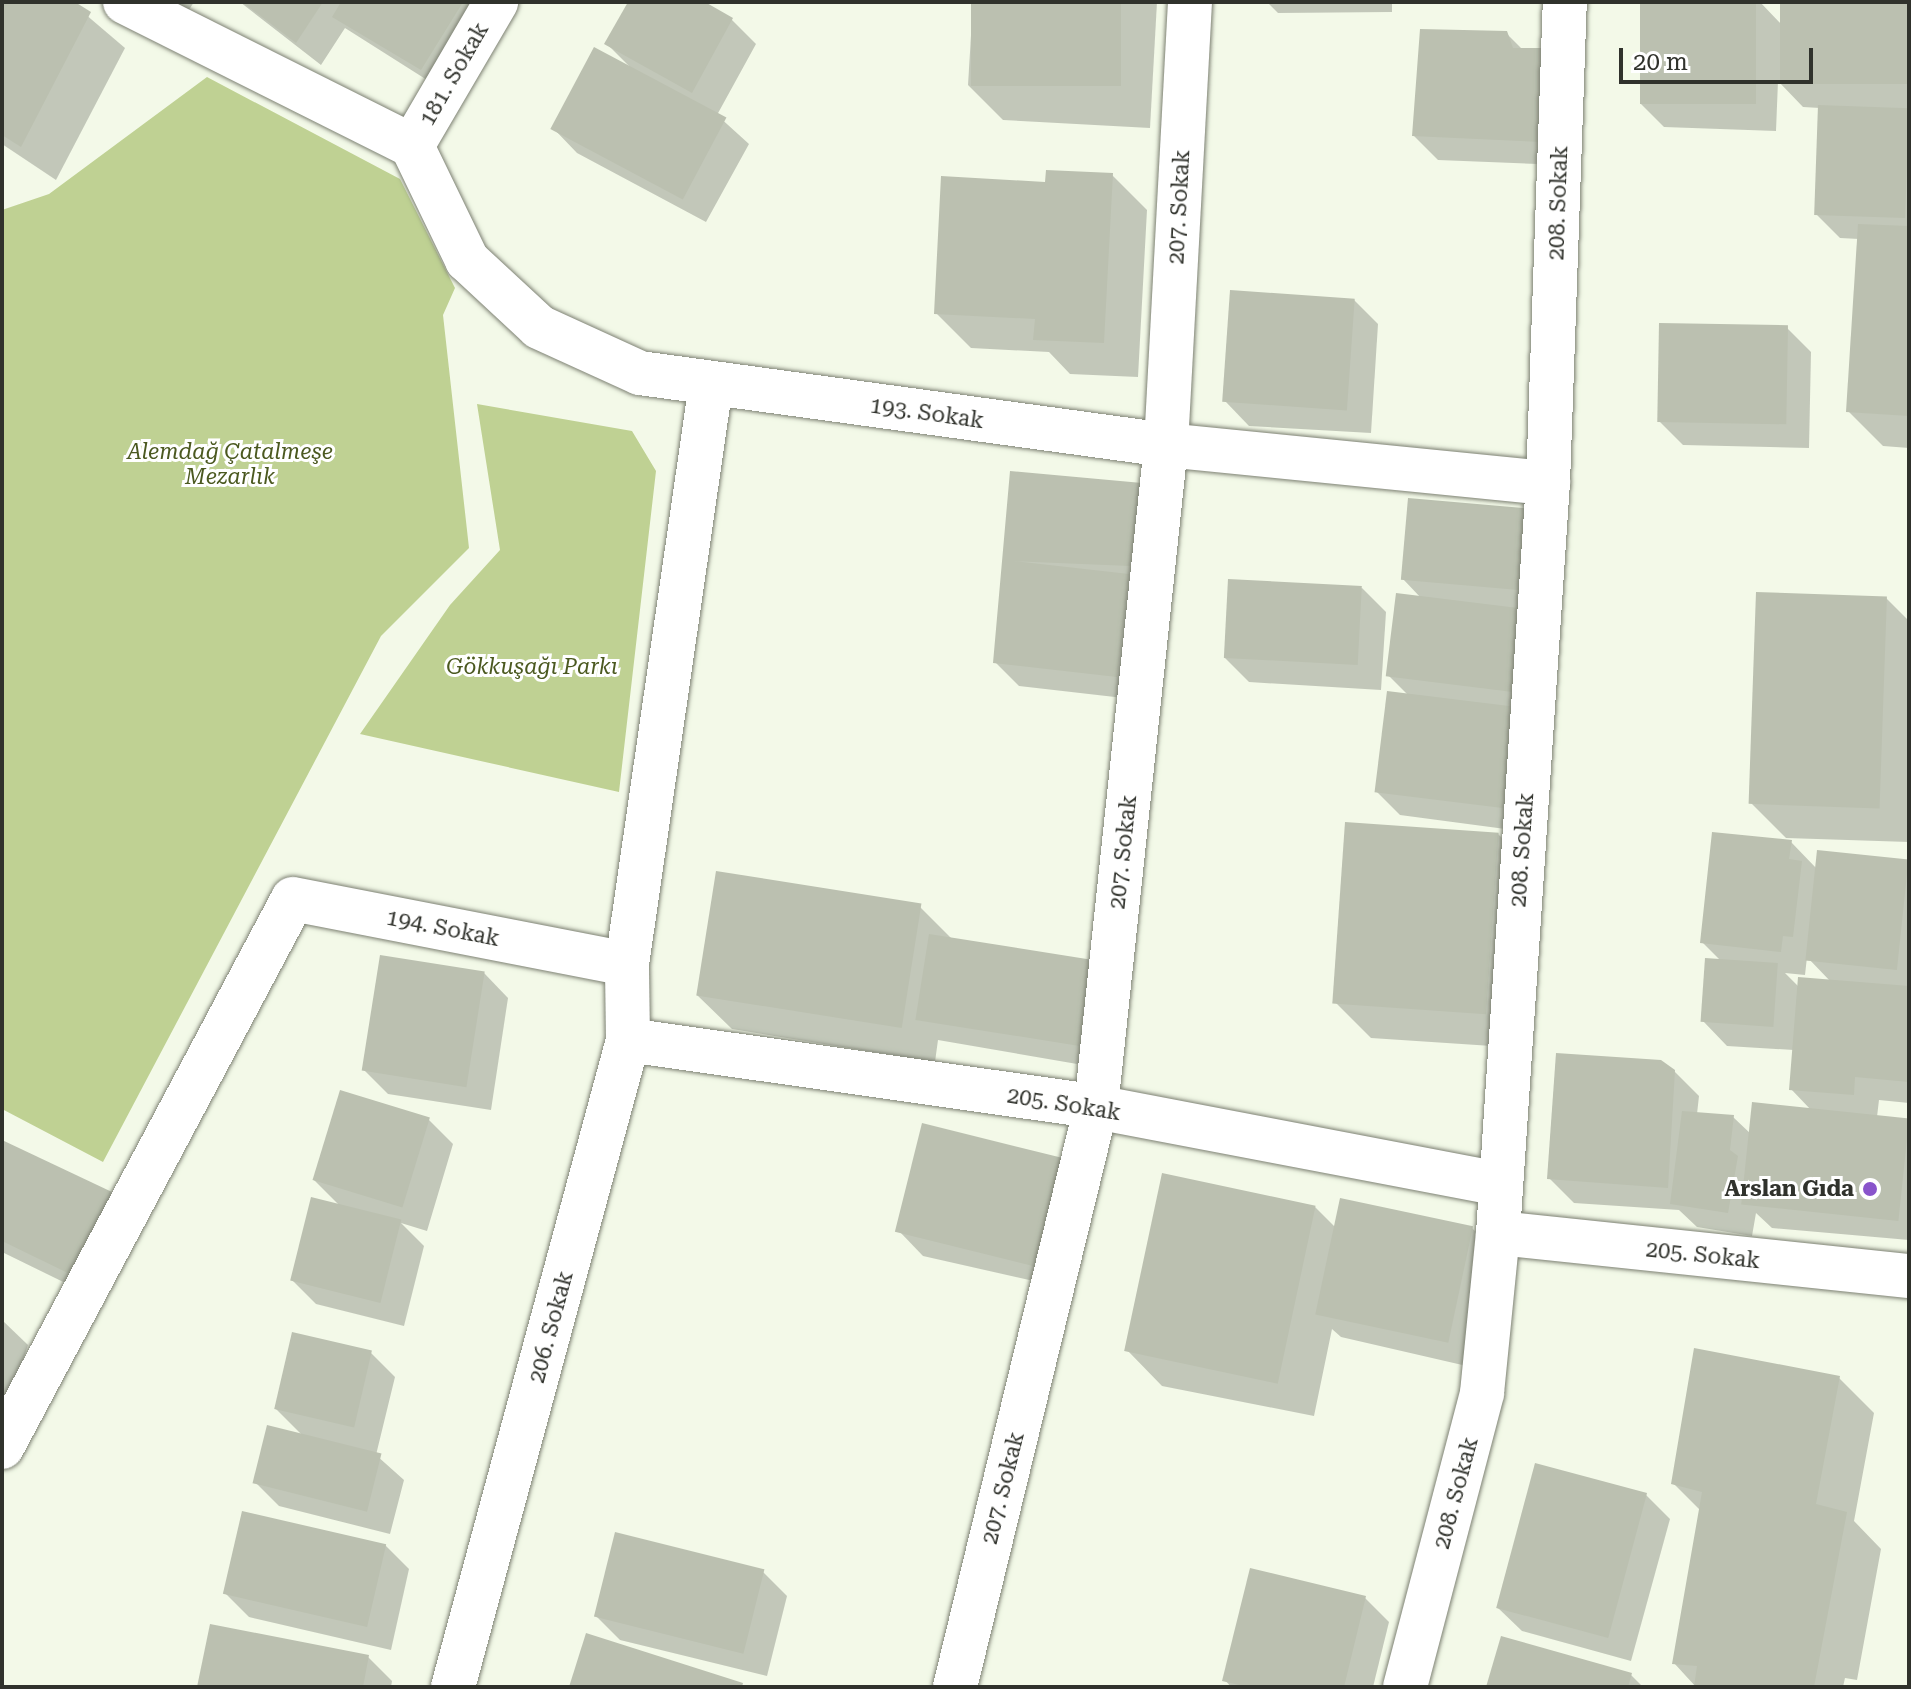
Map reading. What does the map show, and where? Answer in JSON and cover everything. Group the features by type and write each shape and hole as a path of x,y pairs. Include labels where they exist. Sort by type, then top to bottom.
{"street":[{"path":"125,2 412,146"},
{"name":"181. Sokak","path":"412,146 496,2"},
{"name":"207. Sokak","path":"955,1687 1096,1107 1166,445 1190,2"},
{"name":"208. Sokak","path":"1405,1687 1482,1393 1498,1233 1498,1184 1548,483 1565,2"},
{"name":"193. Sokak","path":"412,146 467,260 539,327 640,373 1166,445 1548,483"},
{"path":"627,964 711,384"},
{"name":"194. Sokak","path":"2,1447 293,899 627,964"},
{"name":"206. Sokak","path":"453,1687 628,1040 627,964"},
{"name":"205. Sokak","path":"628,1040 1096,1107 1498,1184"},
{"name":"205. Sokak","path":"1498,1233 1909,1276"}],"green space":[{"name":"Alemdağ Çatalmeşe Mezarlık","path":"207,77 400,179 455,288 443,315 469,548 381,636 103,1162 2,1109 2,210 49,194"},
{"name":"Gökkuşağı Parkı","path":"477,404 632,431 656,471 619,792 360,734 450,605 500,550"}],"building":[{"path":"2,2 75,2 91,12 21,147 2,135"},
{"path":"242,2 323,2 296,43"},
{"path":"341,2 463,2 421,70 332,17"},
{"path":"628,2 705,2 733,18 692,93 604,44"},
{"path":"971,2 1121,2 1121,86 971,86"},
{"path":"1640,2 1756,2 1756,104 1640,104"},
{"path":"1780,2 1909,2 1909,84 1780,84"},
{"path":"1420,29 1507,31 1513,48 1546,48 1542,142 1412,136"},
{"path":"594,47 726,117 683,200 550,129"},
{"path":"1818,105 1909,108 1905,218 1814,215"},
{"path":"1046,170 1113,173 1104,343 1033,340 1035,319 934,314 941,176 1045,182"},
{"path":"1858,224 1909,226 1909,416 1846,412"},
{"path":"1230,290 1355,299 1347,410 1222,402"},
{"path":"1659,323 1788,325 1786,424 1657,422"},
{"path":"1010,471 1142,483 1130,566 1013,561 1129,574 1117,677 993,663"},
{"path":"1408,498 1532,509 1524,590 1401,580"},
{"path":"1228,579 1362,586 1358,665 1224,658"},
{"path":"1756,592 1887,597 1880,808 1749,804"},
{"path":"1396,593 1527,609 1517,692 1386,676"},
{"path":"1387,691 1517,707 1505,808 1375,792"},
{"path":"1345,822 1499,833 1486,1014 1332,1004"},
{"path":"1712,832 1792,840 1789,859 1802,861 1793,937 1783,936 1781,952 1700,943"},
{"path":"1817,850 1908,860 1897,970 1805,960"},
{"path":"716,871 921,904 902,1028 696,995"},
{"path":"929,934 1101,961 1087,1047 915,1020"},
{"path":"380,955 485,972 466,1087 362,1071"},
{"path":"1705,958 1778,963 1773,1027 1701,1022"},
{"path":"1798,977 1909,986 1909,1082 1855,1077 1854,1095 1789,1090"},
{"path":"1556,1053 1661,1060 1675,1070 1668,1188 1547,1179"},
{"path":"340,1090 430,1117 402,1207 313,1180"},
{"path":"1752,1102 1909,1119 1898,1221 1741,1204"},
{"path":"1682,1111 1734,1115 1730,1150 1738,1156 1728,1213 1670,1204"},
{"path":"922,1123 1062,1158 1035,1267 895,1232"},
{"path":"2,1140 112,1192 72,1275 2,1241"},
{"path":"1162,1173 1316,1206 1278,1384 1124,1351"},
{"path":"311,1197 401,1219 380,1303 290,1280"},
{"path":"1340,1198 1473,1226 1448,1343 1315,1314"},
{"path":"292,1332 372,1350 354,1427 274,1409"},
{"path":"1694,1348 1840,1376 1816,1504 1847,1512 1814,1687 1694,1687 1697,1666 1672,1664 1702,1492 1671,1484"},
{"path":"267,1425 381,1454 367,1512 252,1483"},
{"path":"1535,1463 1647,1493 1608,1638 1496,1608"},
{"path":"242,1511 386,1544 367,1627 223,1594"},
{"path":"615,1532 764,1569 743,1654 594,1616"},
{"path":"1250,1568 1366,1596 1344,1687 1248,1687 1222,1681"},
{"path":"210,1624 369,1655 363,1687 197,1687"},
{"path":"586,1633 743,1683 742,1687 569,1687"},
{"path":"1501,1636 1632,1673 1628,1687 1486,1687"}],"place":[{"name":"Arslan Gıda","path":"1870,1189"}]}
